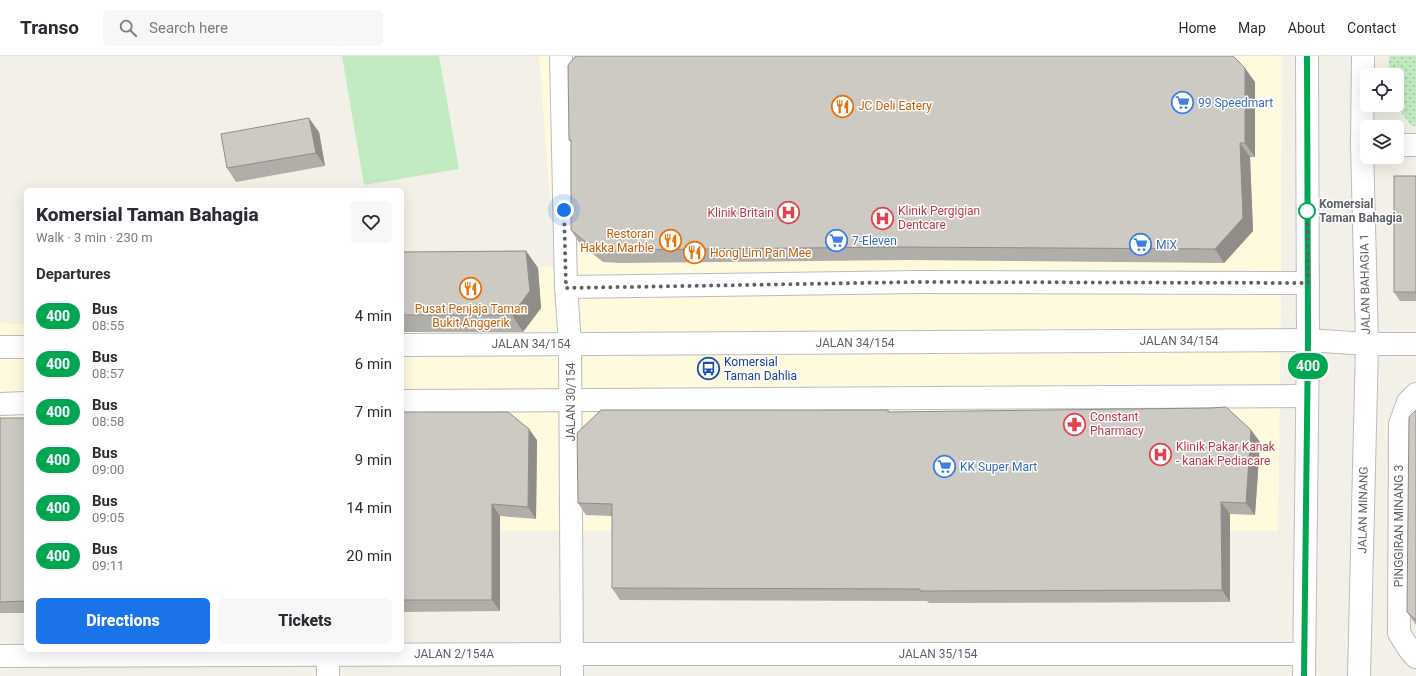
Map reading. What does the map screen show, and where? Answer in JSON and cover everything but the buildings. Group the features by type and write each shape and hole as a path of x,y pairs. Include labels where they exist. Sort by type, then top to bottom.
{"street":[{"name":"JALAN 30/154","path":"560,56 566,288 570,344 572,676"},
{"path":"1304,676 1308,340 1307,56"},
{"name":"JALAN BAHAGIA 1","path":"1363,56 1364,120"},
{"path":"1404,145 1416,145"},
{"name":"JALAN BAHAGIA 1","path":"1364,164 1367,344"},
{"path":"566,288 919,282 1308,283"},
{"name":"JALAN 34/154","path":"404,345 1308,340 1367,344 1416,344"},
{"name":"JALAN MINANG","path":"1359,676 1367,344"},
{"path":"0,347 24,347"},
{"name":"PINGGIRAN MINANG 3","path":"1416,394 1408,402 1400,424 1399,633 1416,657"},
{"path":"404,401 1307,396"},
{"path":"0,404 24,403"},
{"name":"JALAN 35/154","path":"572,654 1304,654"},
{"name":"JALAN 2/154A","path":"0,656 328,665 572,654"}],"shaded area":[{"path":"539,56 1282,56 1278,531 404,531 404,268 555,267"},
{"path":"0,323 24,324 24,531 0,531"}],"green space":[{"path":"342,56 439,56 459,169 364,185"},
{"path":"1389,56 1416,56 1416,126 1412,126 1401,112 1404,112 1404,68 1389,68"}],"bus line":[{"name":"400","path":"1304,676 1308,340 1307,56"}],"place":[{"name":"99 Speedmart","path":"1183,103"},
{"name":"JC Deli Eatery","path":"842,106"},
{"name":"Komersial Taman Bahagia","path":"1307,211"},
{"name":"Klinik Britain","path":"789,213"},
{"name":"Klinik Pergigian Dentcare","path":"882,218"},
{"name":"Restoran Hakka Marble","path":"670,241"},
{"name":"7-Eleven","path":"837,241"},
{"name":"MiX","path":"1141,245"},
{"name":"Hong Lim Pan Mee","path":"695,253"},
{"name":"Pusat Penjaja Taman Bukit Anggerik","path":"471,288"},
{"name":"Komersial Taman Dahlia","path":"708,369"},
{"name":"Constant Pharmacy","path":"1075,424"},
{"name":"Klinik Pakar Kanak - kanak Pediacare","path":"1160,454"},
{"name":"KK Super Mart","path":"944,467"}],"route":[{"path":"564,210 566,288 919,282 1308,283 1307,211"}]}
